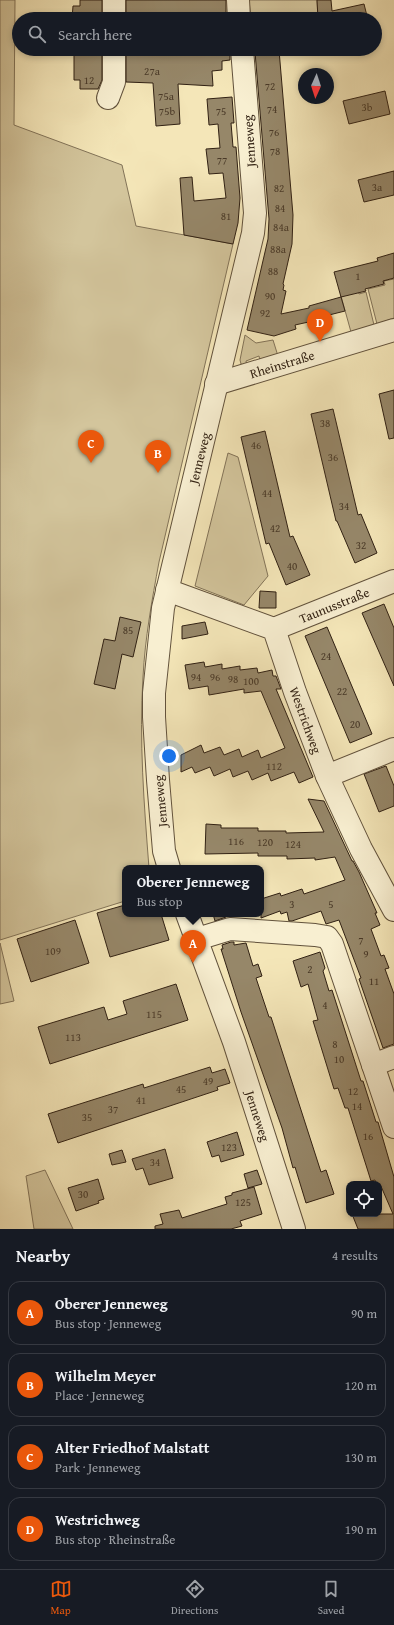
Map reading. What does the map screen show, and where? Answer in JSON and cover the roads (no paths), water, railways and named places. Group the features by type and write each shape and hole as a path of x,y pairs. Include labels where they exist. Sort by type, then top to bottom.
{"street":[{"path":"114,0 114,12"},
{"path":"238,0 239,12"},
{"path":"108,98 114,82 114,56"},
{"name":"Jenneweg","path":"168,865 164,851 158,780 154,693 166,590 253,233 254,213 243,56"},
{"name":"Rheinstraße","path":"216,384 394,330"},
{"name":"Taunusstraße","path":"274,629 394,581"},
{"path":"166,590 274,629"},
{"name":"Westrichweg","path":"274,629 295,692 326,776 394,910"},
{"path":"326,776 394,749"},
{"name":"Jenneweg","path":"188,917 236,1049 294,1229"},
{"path":"197,939 218,932 240,928 327,937 332,944 394,1127"},
{"path":"373,1066 394,1057"}],"place":[{"name":"Westrichweg","path":"320,342"},
{"name":"Alter Friedhof Malstatt","path":"91,463"},
{"name":"Wilhelm Meyer","path":"158,473"},
{"name":"Oberer Jenneweg","path":"193,963"}]}
